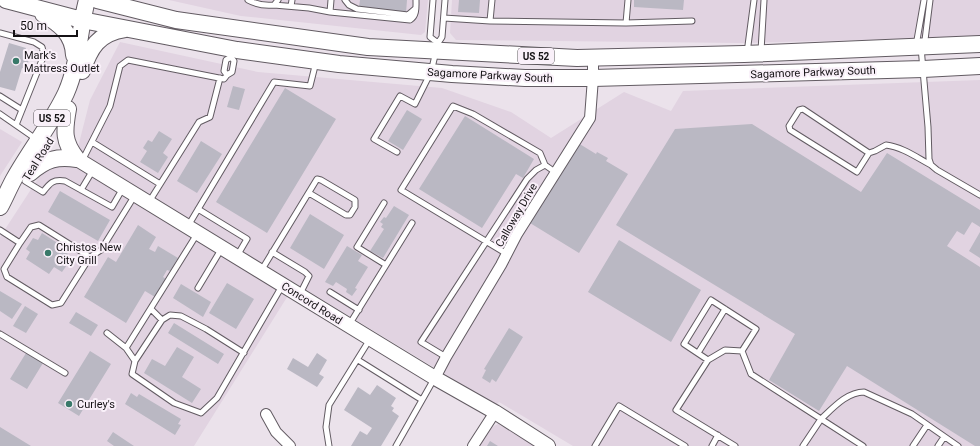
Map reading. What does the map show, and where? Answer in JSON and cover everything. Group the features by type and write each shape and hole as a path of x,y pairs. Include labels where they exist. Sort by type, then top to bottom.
{"main road":[{"name":"Sagamore Parkway South","path":"6,0 82,20 231,53 431,72 525,78 593,78 922,69 980,66"},
{"name":"US 52","path":"82,20 86,0"},
{"name":"Sagamore Parkway South","path":"97,0 176,20 368,47 437,47 577,58 754,54 980,44"},
{"path":"22,4 54,21 65,30 74,50 78,68"},
{"name":"Teal Road","path":"0,216 15,197 68,109 77,90 82,20"},
{"name":"US 52","path":"78,68 97,41 105,35 128,29"},
{"name":"Teal Road","path":"0,207 14,179 38,141 78,68"},
{"path":"68,109 65,134 67,145 79,161"},
{"path":"27,177 39,165 52,159 65,157 79,161"}],"street":[{"name":"Calloway Drive","path":"435,378 507,254 517,234 590,118 593,78 592,58"},
{"name":"Concord Road","path":"79,161 370,339 495,412 548,446"},
{"path":"473,446 495,412"},
{"path":"266,414 276,432 290,446"}],"lane":[{"path":"248,0 266,6 291,6 330,12 410,20 415,14 416,0"},
{"path":"274,5 278,0"},
{"path":"291,6 292,0"},
{"path":"330,12 331,0"},
{"path":"345,0 349,5 362,10 408,15 415,9"},
{"path":"433,0 430,37 437,47"},
{"path":"397,152 374,139 400,96 415,104 431,72 437,47 442,37 445,0"},
{"path":"490,21 492,0"},
{"path":"626,23 628,0"},
{"path":"754,0 754,54"},
{"path":"754,54 764,0"},
{"path":"924,0 917,40 921,47 928,127 929,159 931,165"},
{"path":"921,47 925,40 930,0"},
{"path":"444,18 490,21 626,23 692,21"},
{"path":"0,33 34,42 42,48 44,54 16,125"},
{"path":"79,161 92,142 110,106 120,66 128,60 224,79 226,75 232,72 234,61 231,53"},
{"path":"126,348 151,309 193,230 198,209 274,82 310,86 316,61"},
{"path":"148,202 199,122 210,117 220,78"},
{"path":"0,96 22,110"},
{"path":"507,254 401,190 453,106 473,114 540,153 545,166 555,172"},
{"path":"869,153 803,109 799,110 788,126 790,130 857,172 869,153 886,145 891,145 931,165 958,183 980,195"},
{"path":"0,114 38,141"},
{"path":"92,142 160,184"},
{"path":"446,357 421,342 526,179 536,170 545,166"},
{"path":"81,190 94,169"},
{"path":"27,177 43,192 50,184 57,180 65,180 112,207 129,191"},
{"path":"261,272 317,179 355,200 355,207 350,215 346,215 309,193"},
{"path":"90,256 39,225 31,227 4,269 7,277 52,305 61,302 90,256 100,250 129,191"},
{"path":"384,203 357,247 386,265"},
{"path":"198,209 247,238 236,257"},
{"path":"349,326 412,223"},
{"path":"0,230 20,243"},
{"path":"198,288 222,248"},
{"path":"272,252 309,276 299,295"},
{"path":"244,353 181,316 170,315 162,320 135,361 132,374 174,403 201,413 217,398 244,353 283,285"},
{"path":"330,292 359,310"},
{"path":"708,360 684,344 711,300 756,329 742,351"},
{"path":"151,309 162,320"},
{"path":"698,353 725,309"},
{"path":"107,333 126,348 135,361"},
{"path":"0,334 65,373"},
{"path":"329,446 326,427 329,405 370,339"},
{"path":"735,446 676,410 708,360 725,350 742,351"},
{"path":"742,351 752,374 863,446"},
{"path":"358,360 422,400"},
{"path":"396,446 435,378"},
{"path":"803,446 821,419 844,399 857,392 864,392 912,414 958,446"},
{"path":"595,446 619,406 685,446"},
{"path":"913,446 927,425"},
{"path":"712,446 718,435"},
{"path":"938,446 944,437"}],"shaded area":[{"path":"169,0 428,0 425,32 421,35 241,16"},
{"path":"452,0 980,0 980,37 741,43 456,40 450,33"},
{"path":"120,42 258,72 442,88 511,112 551,138 624,92 671,111 683,91 980,80 980,446 573,446 499,402 496,405 77,151 90,100"},
{"path":"0,129 22,142 0,176"},
{"path":"71,164 289,294 194,446 0,446 0,237 46,168"},
{"path":"498,424 537,446 477,446 490,428"}],"building":[{"path":"360,0 407,0 406,13 359,7"},
{"path":"459,0 480,0 479,13 458,12"},
{"path":"634,0 684,0 683,10 634,7"},
{"name":"Mark's Mattress Outlet","path":"9,43 26,48 25,51 31,53 26,69 22,68 15,91 0,87 0,72"},
{"path":"233,86 245,89 239,110 227,107"},
{"path":"285,88 336,119 267,233 216,202"},
{"path":"407,110 422,119 403,150 388,141"},
{"path":"465,116 534,159 523,178 516,174 482,228 419,189"},
{"path":"752,124 861,192 887,153 980,210 980,227 972,222 964,235 957,231 947,246 980,267 980,446 975,446 847,366 819,411 769,380 795,334 616,225 675,129"},
{"path":"159,131 172,139 163,153 168,157 158,173 140,162 147,151 143,148 148,140 152,142"},
{"path":"201,141 222,154 197,193 177,181"},
{"path":"578,143 596,154 597,152 608,158 606,161 628,174 579,253 530,223"},
{"path":"60,191 110,220 98,241 48,212"},
{"path":"394,206 409,215 383,258 370,251 384,229 381,227 383,224 380,222 384,217 386,218"},
{"path":"310,214 344,235 324,269 290,248"},
{"path":"138,225 156,237 149,249 155,252 158,246 178,258 170,271 167,270 163,277 166,279 155,297 145,291 126,323 84,297 108,257 116,262"},
{"path":"980,232 980,258 969,251"},
{"name":"Christos New City Grill","path":"42,233 59,244 57,248 68,254 63,263 67,265 62,272 54,267 49,274 26,259 30,252 26,249 33,238 38,240"},
{"path":"619,240 701,290 671,342 588,292"},
{"path":"347,246 362,255 358,261 368,267 355,288 357,289 352,296 346,292 347,289 336,282 333,286 325,282"},
{"path":"227,283 254,299 236,329 209,313"},
{"path":"181,284 211,302 203,317 173,298"},
{"path":"0,291 22,304 12,319 0,311"},
{"path":"25,306 38,314 26,333 13,326"},
{"path":"76,312 98,325 91,336 69,323"},
{"path":"174,323 224,354 218,364 168,333"},
{"path":"509,328 523,337 496,382 492,379 490,383 482,378 486,370 484,369"},
{"path":"177,347 194,357 182,377 201,389 192,403 144,373 152,359 165,366"},
{"path":"90,351 111,364 79,416 58,403"},
{"path":"26,353 43,363 27,389 10,379"},
{"path":"317,353 327,360 319,374 324,377 317,387 287,369 293,358 308,367"},
{"path":"377,385 396,398 391,406 394,408 392,411 399,416 381,446 351,446 360,431 367,435 372,428 344,410 358,387 370,395"},
{"path":"131,393 137,397 139,394 181,419 178,424 181,425 175,435 125,404"},
{"path":"0,427 31,446 0,446"},
{"path":"113,432 134,446 114,446 107,441"},
{"path":"490,441 498,446 487,446"}],"place":[{"name":"Mark's Mattress Outlet","path":"16,61"},
{"name":"Christos New City Grill","path":"48,253"},
{"name":"Curley's","path":"69,404"}]}
